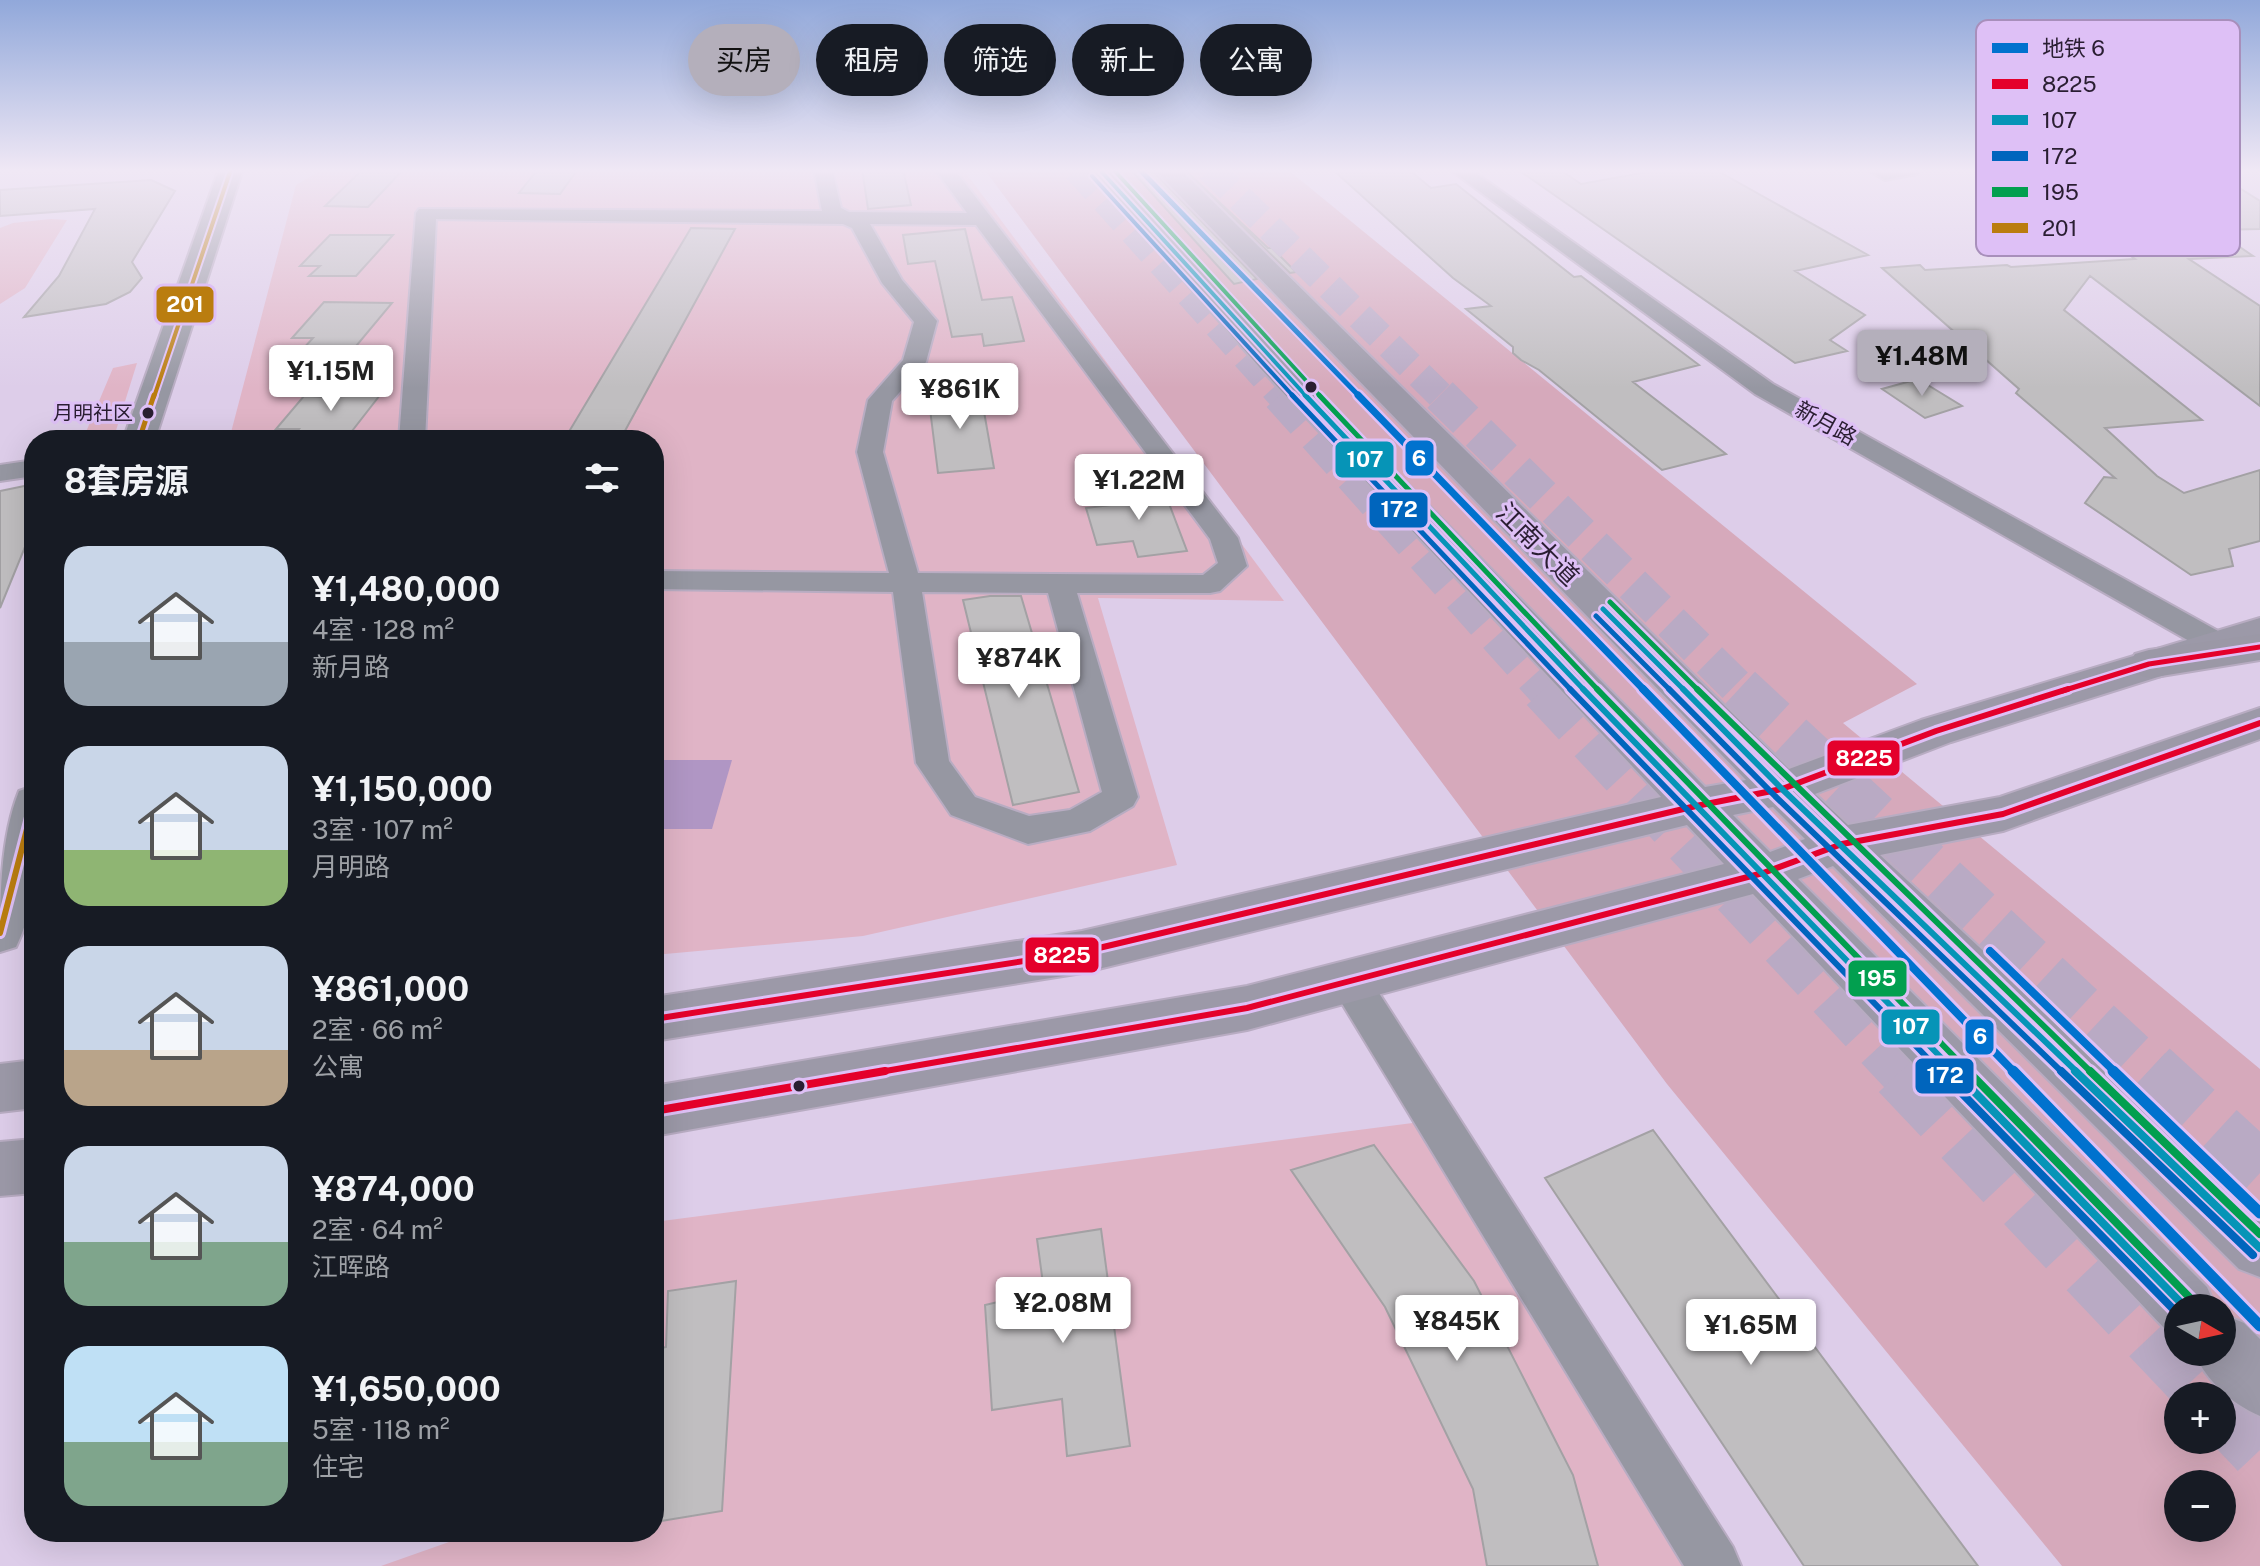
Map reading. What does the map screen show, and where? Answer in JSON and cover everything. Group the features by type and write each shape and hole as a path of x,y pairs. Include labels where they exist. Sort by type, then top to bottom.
{"highway":[{"path":"2149,664 2260,647"}],"main road":[{"path":"1164,242 1271,362 1696,806 2172,1294"},
{"name":"江南大道","path":"1241,242 1782,789 2260,1248"},
{"path":"664,1017 1082,952 1696,806 1782,789 1936,731 2260,631"},
{"path":"664,1109 1247,1008 1763,873 1842,844 2003,814 2260,723"},
{"path":"0,1088 24,1085"},
{"path":"0,1169 24,1167"},
{"path":"2236,1359 2260,1384"}],"street":[{"path":"142,430 206,242"},
{"path":"413,430 424,242"},
{"path":"870,242 893,283 926,321 914,362 880,400 870,452 906,582 933,763 963,806 1028,830 1078,822 1121,797 1060,584"},
{"path":"664,580 1210,584 1233,566 1224,538 999,242"},
{"name":"新月路","path":"1560,242 1764,389 2216,643"},
{"path":"0,473 24,469"},
{"path":"0,933 24,841"},
{"path":"1349,980 1714,1566"}],"shaded area":[{"path":"0,242 53,242 25,288 0,304"},
{"path":"281,242 1017,242 1284,601 1098,598 1177,865 863,936 664,954 664,430 232,430"},
{"path":"1039,242 1376,242 1917,684 1843,723 2260,1069 2260,1566 2062,1566 1667,1084"},
{"path":"137,363 116,430 87,430 113,368"},
{"path":"664,760 732,760 712,829 664,829"},
{"path":"1428,1121 1698,1566 381,1566 449,1542 664,1542 664,1221"}],"building":[{"path":"77,242 144,242 132,262 142,278 130,292 106,304 24,317 59,276"},
{"path":"323,242 387,242 356,276 309,276 320,266 300,266"},
{"path":"683,242 728,242 625,430 570,430"},
{"path":"904,242 968,242 982,300 1012,297 1024,341 984,346 982,334 952,337 935,261 908,264"},
{"path":"1196,242 1221,242 1257,279 1234,284"},
{"path":"1258,242 1272,248 1296,272 1290,273"},
{"path":"1413,242 1530,242 1574,277 1581,276 1699,365 1633,382 1726,454 1662,470 1539,370 1513,353 1513,347 1466,309 1491,306 1453,278"},
{"path":"1622,242 1845,242 1868,255 1795,271 1865,315 1830,340 1847,351 1795,363"},
{"path":"2240,247 2253,256 2189,259 2260,306 2260,406 2090,276 2064,310 2202,420 2105,428 2157,476 2184,493 2260,470 2260,541 2229,549 2233,566 2191,575 2085,503 2104,477 2115,478 2016,393 2019,389 1882,268 1920,265 1925,270 2011,267 2135,259 2131,256 2240,256"},
{"path":"324,302 392,303 352,351 302,350 313,338 292,338"},
{"path":"1918,379 1962,406 1925,418 1882,389"},
{"path":"334,386 387,386 353,430 276,429 304,396 325,397"},
{"path":"980,389 994,468 938,473 928,393"},
{"path":"1162,485 1187,551 1138,557 1133,541 1097,545 1086,508 1120,504 1115,491"},
{"path":"24,486 24,549 0,608 0,491"},
{"path":"1021,596 1079,792 1013,805 963,600"},
{"path":"1653,1130 1978,1566 1804,1566 1545,1178"},
{"path":"1374,1145 1474,1281 1573,1475 1598,1566 1487,1566 1473,1489 1385,1307 1291,1170"},
{"path":"1101,1229 1130,1446 1067,1456 1062,1399 992,1410 985,1305 1044,1291 1037,1239"},
{"path":"736,1281 722,1511 664,1521 664,1348 668,1291"}],"tunnel":[{"path":"1143,242 1282,397"},
{"path":"1284,242 1442,397"},
{"path":"1280,395 1546,691"},
{"path":"1440,395 1741,691"},
{"path":"1544,689 1903,1073"},
{"path":"1739,689 2152,1073"},
{"path":"1901,1071 2196,1382"},
{"path":"2149,1071 2260,1173"},
{"path":"2236,1425 2260,1450"}],"metro line":[{"name":"6","path":"1210,242 2260,1326"},
{"name":"6","path":"1990,951 2260,1213"}],"transit line":[{"name":"201","path":"142,430 206,242"},
{"name":"172","path":"1152,242 1492,609 2164,1300"},
{"name":"107","path":"1165,242 1500,603 2172,1294"},
{"name":"195","path":"1179,242 1511,600 2186,1294"},
{"name":"195","path":"1610,602 1789,782 2260,1234"},
{"name":"107","path":"1603,609 1782,789 2260,1248"},
{"name":"172","path":"1596,616 1775,796 2253,1255"},
{"name":"8225","path":"664,1017 1082,952 1696,806 1782,789 1936,731 2149,664 2260,647"},
{"name":"8225","path":"664,1109 1247,1008 1763,873 1842,844 2003,814 2260,723"},
{"name":"201","path":"0,933 24,841"}],"place":[{"name":"月明社区","path":"148,413"}]}
